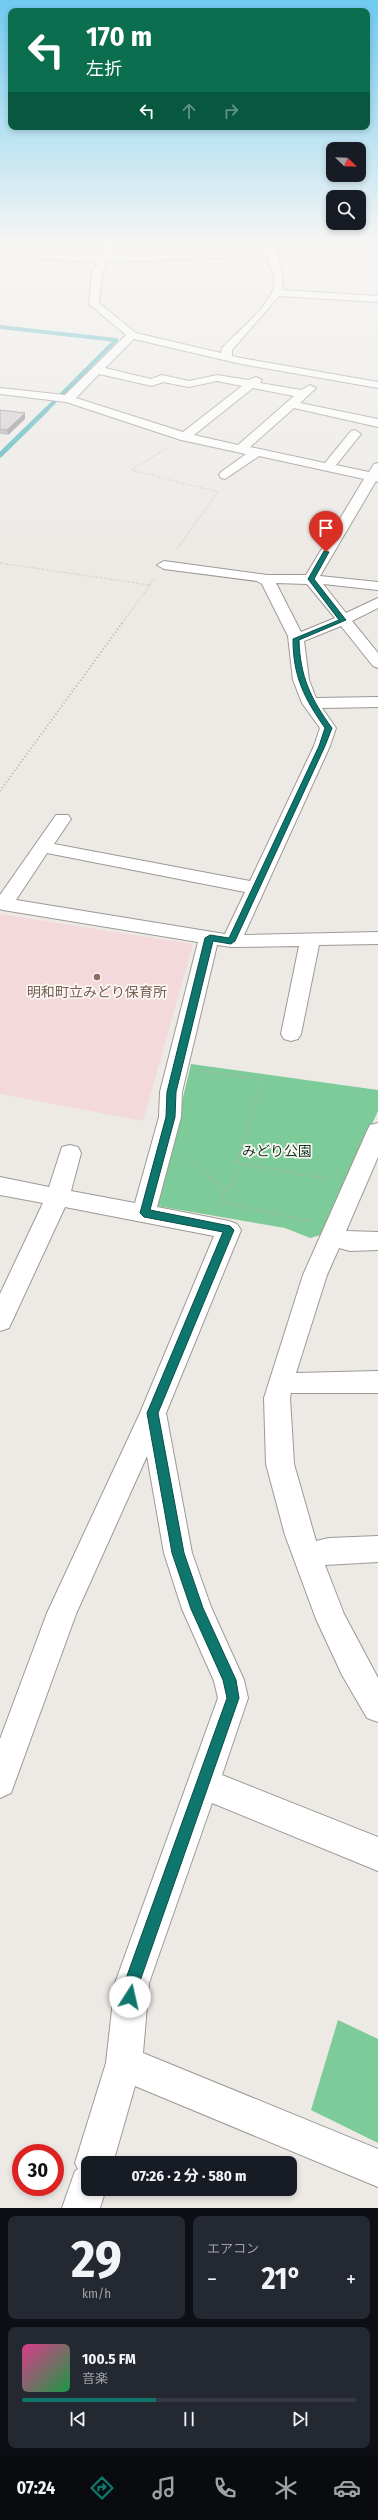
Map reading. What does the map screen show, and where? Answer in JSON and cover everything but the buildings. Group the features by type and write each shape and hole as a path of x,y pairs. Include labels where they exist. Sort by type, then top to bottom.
{"street":[{"path":"67,399 121,346"},
{"path":"182,346 272,367 378,385"},
{"path":"228,356 226,350 229,346"},
{"path":"185,437 272,367"},
{"path":"98,370 152,383 162,378 189,384 216,378 303,394"},
{"path":"242,448 326,375"},
{"path":"0,391 67,399 185,437 328,467 376,474 311,579"},
{"path":"291,404 378,422"},
{"path":"328,467 355,434"},
{"path":"225,475 257,452"},
{"path":"164,565 264,579 311,579 378,586"},
{"path":"231,941 322,746 328,728 310,703 301,680 296,639 268,582 264,579"},
{"path":"311,579 378,663"},
{"path":"296,639 343,620 378,602"},
{"path":"310,703 378,702"},
{"path":"62,819 2,904 231,941 310,941 378,938"},
{"path":"44,846 255,888"},
{"path":"144,1213 170,1117 171,1092 210,938"},
{"path":"292,1034 310,941"},
{"path":"378,1130 315,1275 289,1382 278,1398 280,1464 300,1535 318,1554 331,1619 353,1665 378,1707"},
{"path":"0,1321 58,1196 70,1153"},
{"path":"0,1186 144,1213 217,1214 230,1230 153,1413 62,1613 0,1782"},
{"path":"333,1232 378,1241"},
{"path":"289,1382 378,1382"},
{"path":"96,2156 124,2063 132,1984 204,1784 233,1698 229,1680 197,1609 178,1553 153,1413"},
{"path":"318,1554 378,1549"},
{"path":"204,1784 378,1854"},
{"path":"124,2063 378,2168"},
{"path":"81,2208 84,2196"}],"path":[{"path":"0,791 218,492 131,470 185,437"},
{"path":"0,563 150,585"},
{"path":"171,1092 196,1095 202,1070 263,1079 236,1162 234,1184 225,1190 217,1214 307,1221 333,1232"},
{"path":"182,1154 225,1190"},
{"path":"236,1162 332,1179 329,1186"}],"shaded area":[{"path":"0,914 193,944 143,1121 0,1094"}],"green space":[{"name":"みどり公園","path":"191,1064 378,1090 378,1111 321,1235 310,1238 285,1228 157,1206"},
{"path":"338,2020 378,2039 378,2143 311,2110"}],"waterway":[{"path":"46,410 110,346"},
{"path":"0,455 46,410"}],"place":[{"name":"明和町立みどり保育所","path":"97,977"}],"route":[{"path":"130,1997 132,1984 204,1784 233,1698 229,1680 197,1609 178,1553 153,1413 230,1230 144,1213 170,1117 171,1092 210,938 231,941 322,746 328,728 310,703 301,680 296,650 296,639 343,620 311,579 311,575 326,552"}]}
